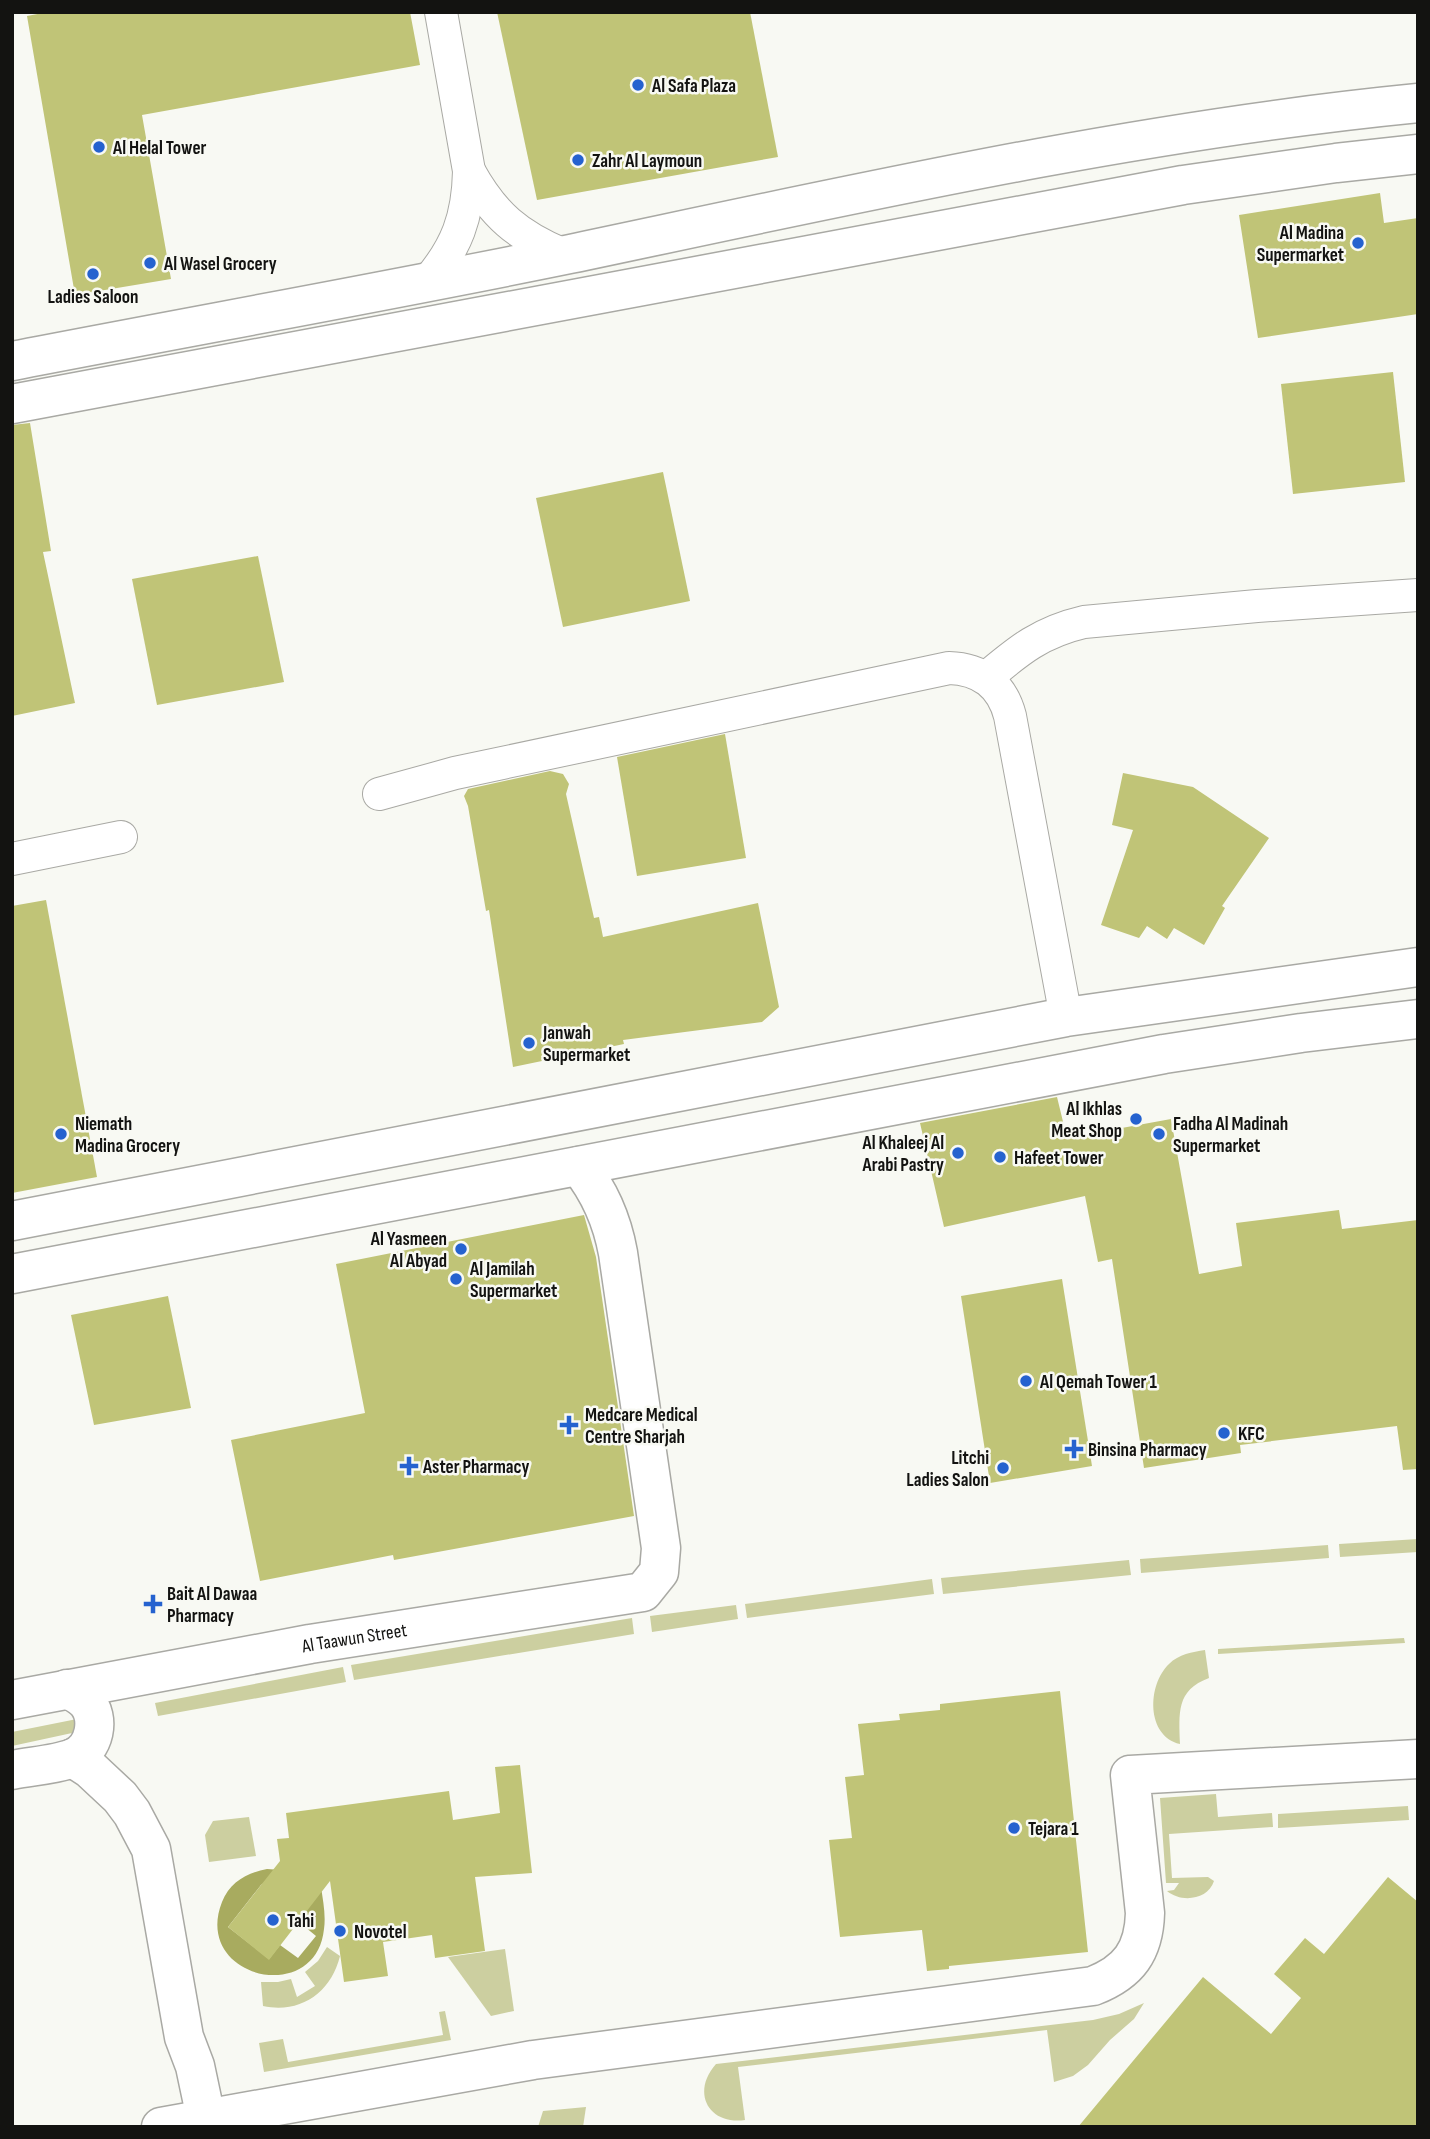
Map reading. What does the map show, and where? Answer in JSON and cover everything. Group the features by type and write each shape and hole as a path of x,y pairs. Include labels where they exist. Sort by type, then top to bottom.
{"street":[{"path":"427,282 454,244 468,198 469,171 441,12"},
{"path":"12,361 564,255 954,173 1225,127 1418,103"},
{"path":"12,404 1184,185 1418,154"},
{"path":"469,171 482,196 499,216 518,232 564,255"},
{"path":"986,678 1018,650 1039,637 1084,622 1418,595"},
{"path":"379,794 455,774 948,668 962,668 986,678 998,688 1006,701 1066,1017"},
{"path":"12,859 121,837"},
{"path":"12,1221 1066,1017 1418,967"},
{"path":"12,1275 1164,1054 1301,1033 1418,1019"},
{"name":"Al Taawun Street","path":"12,1700 310,1644 643,1592 659,1572 661,1548 620,1266 609,1215 591,1181 579,1166"},
{"path":"12,1770 73,1758 90,1743 94,1721 91,1710 85,1700 67,1689"},
{"path":"73,1758 98,1776 120,1797 151,1849 184,2037 178,2124 533,2060 1093,1986 1118,1974 1128,1964 1139,1946 1145,1927 1130,1775 1418,1759"}],"shaded area":[{"path":"1418,1539 1418,1552 1340,1557 1339,1544"},
{"path":"1328,1545 1329,1558 1141,1573 1140,1559"},
{"path":"1129,1560 1131,1575 943,1594 941,1578"},
{"path":"932,1579 934,1594 747,1618 745,1604"},
{"path":"736,1605 738,1619 652,1632 650,1616"},
{"path":"632,1618 634,1634 354,1680 351,1665"},
{"path":"1404,1638 1405,1643 1218,1654 1218,1649"},
{"path":"1205,1650 1209,1678 1190,1689 1185,1696 1179,1722 1180,1744 1169,1739 1156,1721 1154,1696 1157,1684 1162,1673 1177,1658"},
{"path":"343,1667 346,1682 158,1716 155,1703"},
{"path":"82,1718 86,1730 12,1746 12,1732"},
{"path":"1216,1794 1218,1817 1272,1813 1273,1827 1169,1834 1172,1878 1208,1877 1214,1881 1200,1896 1186,1898 1173,1895 1167,1891 1174,1890 1179,1883 1166,1883 1160,1798"},
{"path":"1408,1806 1409,1820 1278,1828 1278,1814"},
{"path":"249,1817 256,1856 209,1862 205,1835 213,1821"},
{"path":"267,1869 281,1870 261,1885 228,1927 269,1959 280,1945 298,1958 316,1936 299,1922 321,1887 325,1918 316,1953 300,1968 280,1975 259,1973 239,1965 224,1949 217,1928 222,1902 234,1884 246,1876"},
{"path":"327,1947 340,1956 336,1969 321,1990 312,1998 289,2007 263,2006 261,1982 291,1979 297,1997 315,1986 305,1972 318,1961"},
{"path":"505,1949 514,2011 491,2016 448,1957"},
{"path":"1144,2003 1134,2019 1110,2040 1088,2065 1073,2076 1054,2082 1047,2030 738,2067 745,2120 721,2117 713,2112 704,2095 705,2085 716,2064 1093,2020 1119,2014"},
{"path":"445,2011 451,2040 264,2072 259,2043 283,2039 288,2062 443,2035 439,2012"},
{"path":"586,2107 583,2127 538,2127 543,2111"}],"building":[{"path":"48,12 410,12 420,65 142,115 171,279 75,295 27,16"},
{"name":"Al Safa Plaza","path":"497,12 750,12 778,157 537,200"},
{"path":"1380,193 1384,223 1418,218 1418,314 1258,338 1239,215"},
{"path":"1393,372 1405,482 1293,494 1281,384"},
{"path":"30,423 51,551 43,552 75,703 12,716 12,425"},
{"path":"663,472 690,601 563,627 536,498"},
{"path":"258,556 284,682 157,705 132,579"},
{"path":"725,734 746,858 637,876 617,757"},
{"path":"550,771 563,774 569,784 566,794 594,918 599,917 603,937 758,903 779,1007 762,1022 623,1040 624,1044 513,1067 489,910 486,911 464,796 468,789"},
{"path":"1123,773 1193,787 1269,838 1222,906 1225,908 1204,945 1174,928 1167,939 1147,926 1139,938 1101,925 1133,830 1112,825"},
{"path":"46,900 97,1177 12,1193 12,906"},
{"path":"1057,1097 1067,1138 1171,1119 1199,1274 1242,1266 1236,1223 1339,1210 1342,1229 1418,1220 1418,1469 1403,1470 1397,1426 1240,1445 1241,1453 1144,1468 1112,1259 1098,1262 1085,1196 944,1227 920,1123"},
{"path":"584,1215 596,1257 634,1516 394,1560 393,1555 260,1581 231,1440 365,1413 336,1264"},
{"name":"Al Qemah Tower 1","path":"1062,1279 1092,1466 990,1483 961,1296"},
{"path":"168,1296 191,1408 94,1425 71,1315"},
{"path":"1060,1691 1088,1952 949,1966 949,1969 927,1971 922,1930 840,1937 829,1840 852,1838 845,1777 864,1775 858,1724 900,1720 899,1714 940,1710 940,1704"},
{"path":"520,1765 532,1873 475,1877 485,1951 435,1958 432,1935 383,1942 388,1976 344,1982 330,1881 269,1960 228,1927 280,1861 277,1839 289,1838 286,1813 449,1791 453,1820 500,1813 495,1767"},
{"path":"1388,1877 1418,1902 1418,2127 1078,2127 1203,1977 1271,2034 1301,1998 1274,1974 1305,1938 1324,1954"}],"place":[{"name":"Al Safa Plaza","path":"638,85"},
{"name":"Al Helal Tower","path":"99,147"},
{"name":"Zahr Al Laymoun","path":"578,160"},
{"name":"Al Madina Supermarket","path":"1358,243"},
{"name":"Al Wasel Grocery","path":"150,263"},
{"name":"Ladies Saloon","path":"93,274"},
{"name":"Janwah Supermarket","path":"529,1043"},
{"name":"Al Ikhlas Meat Shop","path":"1136,1119"},
{"name":"Niemath Madina Grocery","path":"61,1134"},
{"name":"Fadha Al Madinah Supermarket","path":"1159,1134"},
{"name":"Al Khaleej Al Arabi Pastry","path":"958,1153"},
{"name":"Hafeet Tower","path":"1000,1157"},
{"name":"Al Yasmeen Al Abyad","path":"461,1249"},
{"name":"Al Jamilah Supermarket","path":"456,1279"},
{"name":"Al Qemah Tower 1","path":"1026,1381"},
{"name":"Medcare Medical Centre Sharjah","path":"569,1425"},
{"name":"KFC","path":"1224,1433"},
{"name":"Binsina Pharmacy","path":"1074,1449"},
{"name":"Aster Pharmacy","path":"409,1466"},
{"name":"Litchi Ladies Salon","path":"1003,1468"},
{"name":"Bait Al Dawaa Pharmacy","path":"153,1604"},
{"name":"Tejara 1","path":"1014,1828"},
{"name":"Tahi","path":"273,1920"},
{"name":"Novotel","path":"340,1931"}]}
